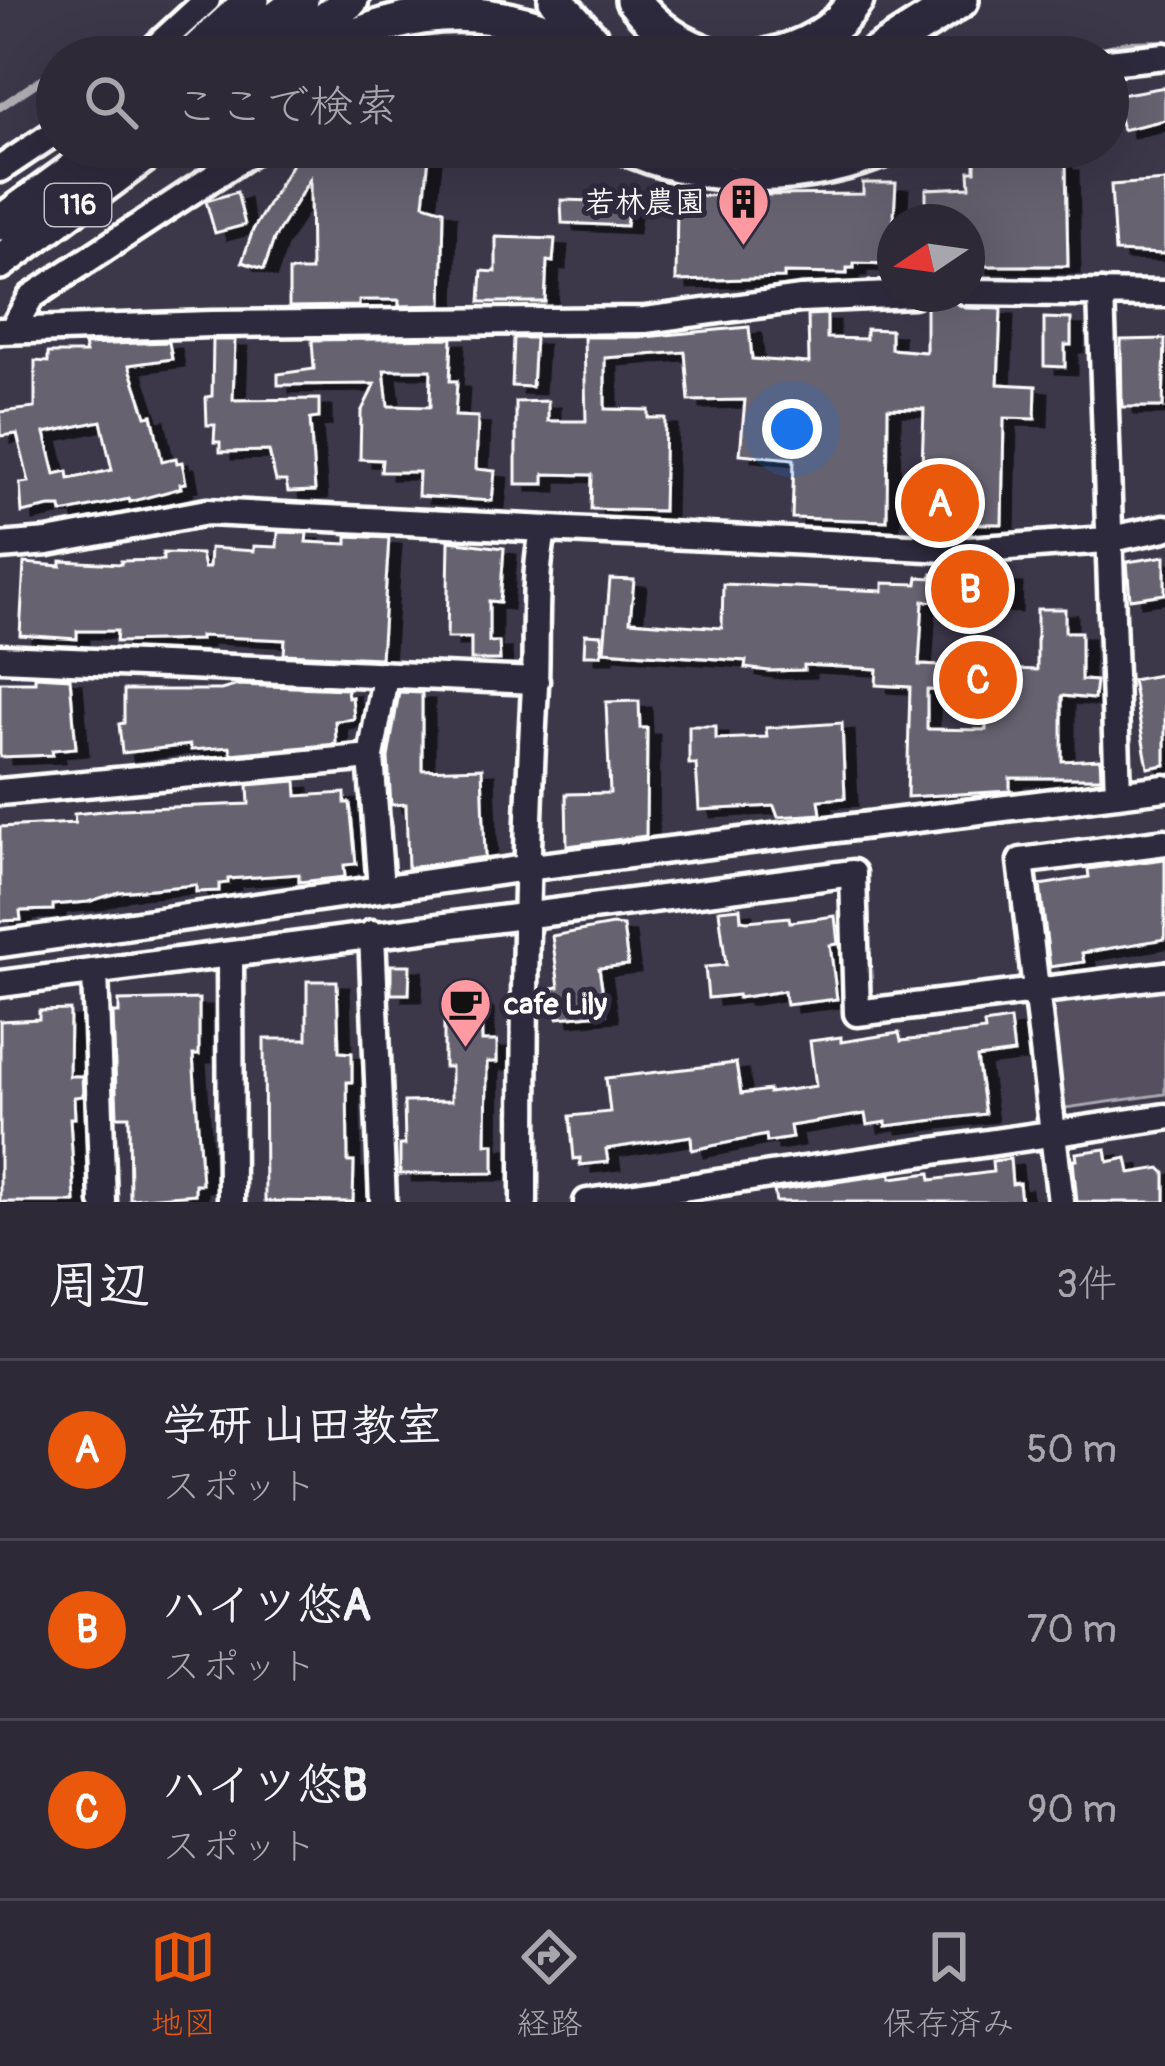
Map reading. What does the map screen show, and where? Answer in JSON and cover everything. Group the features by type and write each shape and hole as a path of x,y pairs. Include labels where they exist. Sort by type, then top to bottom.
{"highway":[{"path":"213,36 252,0"},
{"path":"254,36 301,0"},
{"path":"304,36 351,0"},
{"path":"556,0 589,36"},
{"path":"633,0 669,36"},
{"path":"821,36 847,15 856,0"},
{"path":"904,36 961,0"},
{"path":"347,36 404,11 456,5 508,11 568,36"},
{"path":"40,194 69,168"},
{"name":"116","path":"0,223 75,168"},
{"name":"116","path":"0,262 127,168"}],"street":[{"path":"168,36 207,0"},
{"path":"1129,60 1165,56"},
{"path":"0,169 36,144"},
{"path":"6,331 32,297 228,168"},
{"path":"668,168 728,178 804,177 838,168"},
{"path":"985,292 1165,294"},
{"path":"1100,292 1118,794"},
{"path":"6,331 645,320 801,299 877,296"},
{"path":"0,546 48,542 207,512 968,550 1106,540 1165,528"},
{"path":"524,1202 525,868 536,681 535,572 543,531"},
{"path":"0,658 536,681"},
{"path":"381,889 371,758 385,676"},
{"path":"0,792 371,758"},
{"path":"0,944 525,868 1165,788"},
{"path":"1060,1202 1021,861 1165,842"},
{"path":"0,984 853,873 857,1013 1165,975"},
{"path":"372,933 383,1202"},
{"path":"230,956 231,1202"},
{"path":"95,972 103,1202"},
{"path":"586,1202 666,1197 1165,1117"}],"shaded area":[{"path":"1165,983 1165,1094 1066,1108 1057,1101 1046,1008 1053,998"}],"building":[{"path":"1165,87 1165,120 1129,128 1129,93"},
{"path":"290,168 428,168 424,204 444,210 442,305 359,300 359,306 289,307 289,271 311,271 310,179 274,239 264,269 242,262 253,230"},
{"path":"1066,168 1068,266 985,266 985,204 926,204 926,189 970,187 969,171"},
{"path":"1165,181 1165,254 1115,252 1111,185"},
{"name":"若林農園","path":"863,183 896,183 895,204 877,204 877,264 854,263 847,274 676,281 677,196 863,194"},
{"path":"237,192 245,225 215,233 206,201"},
{"path":"561,200 629,202 626,226 562,223"},
{"path":"496,237 555,239 553,262 547,261 545,302 480,302 482,271 496,272"},
{"path":"1001,309 998,384 1036,386 1035,419 1004,418 1002,524 920,523 924,409 888,408 887,521 792,518 794,459 740,454 745,400 689,401 685,352 605,358 605,409 648,410 648,418 665,418 663,511 591,509 592,475 544,474 544,484 516,484 516,402 548,401 548,421 586,421 584,337 645,337 749,327 752,359 809,363 808,315 827,314 827,338 866,339 866,329 891,330 891,349 926,352 926,312"},
{"path":"1044,318 1071,319 1065,367 1044,366"},
{"path":"452,338 450,381 457,381 455,416 478,417 476,469 495,471 492,501 418,496 419,472 381,472 382,460 360,459 361,412 375,384 278,385 278,374 314,369 312,340","holes":["384,370 431,370 430,407 388,406"]},
{"path":"514,338 535,338 532,387 512,386"},
{"path":"1165,339 1163,407 1122,407 1121,340"},
{"path":"213,340 235,340 233,400 319,399 319,418 310,419 315,491 288,492 286,481 276,481 269,451 220,452 220,442 214,442 215,425 207,425"},
{"path":"169,342 172,359 129,365 146,416 152,415 162,461 176,458 177,463 182,462 186,483 130,502 62,513 61,507 50,507 22,513 20,483 29,482 17,434 0,436 0,412 35,408 35,361 48,362 48,353 86,353 84,345","holes":["101,421 112,470 69,479 68,471 55,474 45,433"]},
{"path":"278,532 307,533 306,542 347,544 347,536 389,538 381,658 284,654 285,640 200,636 200,640 116,642 117,631 77,631 77,639 20,635 24,563 121,564 163,560 163,553 201,554 204,568 209,568 210,548 254,551 254,546 277,547"},
{"path":"449,541 504,548 500,602 489,601 489,642 499,642 500,660 471,660 471,638 447,638"},
{"path":"1165,556 1165,594 1130,599 1127,562"},
{"path":"932,574 1010,577 1009,605 923,601 919,665 1037,670 1037,609 1065,609 1065,632 1081,632 1081,680 1096,681 1094,699 1062,696 1062,761 1100,759 1101,778 1010,778 1010,791 907,797 910,687 876,685 877,669 804,665 804,670 769,671 745,668 746,661 604,651 610,579 634,580 630,621 722,628 723,584 883,591 883,583 917,584 918,577 932,578","holes":["927,690 987,692 986,730 927,729"]},
{"path":"585,634 602,635 601,655 584,655"},
{"path":"1165,674 1165,765 1148,768 1132,680"},
{"path":"35,676 70,678 76,748 52,750 53,755 0,757 0,682 35,682"},
{"path":"238,685 347,689 354,719 335,721 336,744 231,754 230,747 191,750 190,745 122,753 119,724 124,723 124,690 221,690"},
{"path":"399,692 422,693 422,770 482,768 485,857 408,868 406,804 391,805 388,758"},
{"path":"639,701 640,728 647,728 646,836 567,846 566,794 610,793 606,702"},
{"path":"842,723 845,798 819,800 821,814 778,817 774,806 699,810 696,764 689,764 689,726 716,726 716,739 767,737 766,728"},
{"path":"296,781 297,796 345,793 356,864 344,865 345,877 299,882 299,874 228,879 219,884 219,891 196,892 196,885 119,892 88,902 53,905 53,910 20,911 21,920 0,921 0,827 75,823 74,814 121,809 249,804 248,785"},
{"path":"1165,859 1165,939 1082,953 1084,962 1050,967 1040,885 1089,877 1088,869"},
{"path":"740,908 741,920 747,921 835,916 838,944 830,945 837,999 786,1005 784,991 708,998 705,967 726,965 719,910"},
{"path":"623,926 628,965 599,968 606,1014 558,1018 552,936"},
{"path":"391,965 410,965 409,994 391,994"},
{"path":"307,981 337,981 339,1052 352,1053 352,1082 347,1082 353,1202 265,1201 264,1039 307,1039"},
{"path":"199,999 199,1055 193,1055 202,1184 195,1184 195,1194 130,1199 129,1116 117,1116 113,1013 119,1013 119,1001"},
{"path":"444,1002 481,1002 482,1041 497,1041 497,1062 487,1062 486,1144 494,1144 494,1173 400,1174 404,1102 451,1101 451,1067 444,1067"},
{"path":"70,1010 69,1076 82,1076 83,1096 74,1097 75,1118 70,1118 75,1202 0,1202 0,1021 39,1019 39,1011"},
{"path":"1010,1020 1014,1053 977,1058 985,1114 886,1126 886,1122 867,1125 865,1114 790,1126 792,1138 767,1142 766,1135 692,1150 691,1136 606,1149 608,1162 580,1165 580,1158 574,1159 570,1116 610,1112 606,1078 736,1063 741,1094 769,1093 816,1086 810,1041 841,1037 841,1042 899,1033 901,1041 985,1031 984,1024"},
{"path":"1106,1149 1108,1162 1127,1158 1130,1173 1160,1168 1165,1173 1165,1202 1077,1202 1076,1153"},
{"path":"1010,1159 1012,1184 1019,1183 1021,1202 776,1202 774,1191 891,1174 891,1178 930,1173 931,1180 993,1172 992,1161"}],"waterway":[{"path":"1129,44 1165,43"},
{"path":"0,107 36,83"}],"place":[{"name":"若林農園","path":"744,248"},
{"name":"学研 山田教室","path":"940,503"},
{"name":"ハイツ悠A","path":"970,589"},
{"name":"ハイツ悠B","path":"978,680"},
{"name":"cafe Lily","path":"465,1050"}]}
